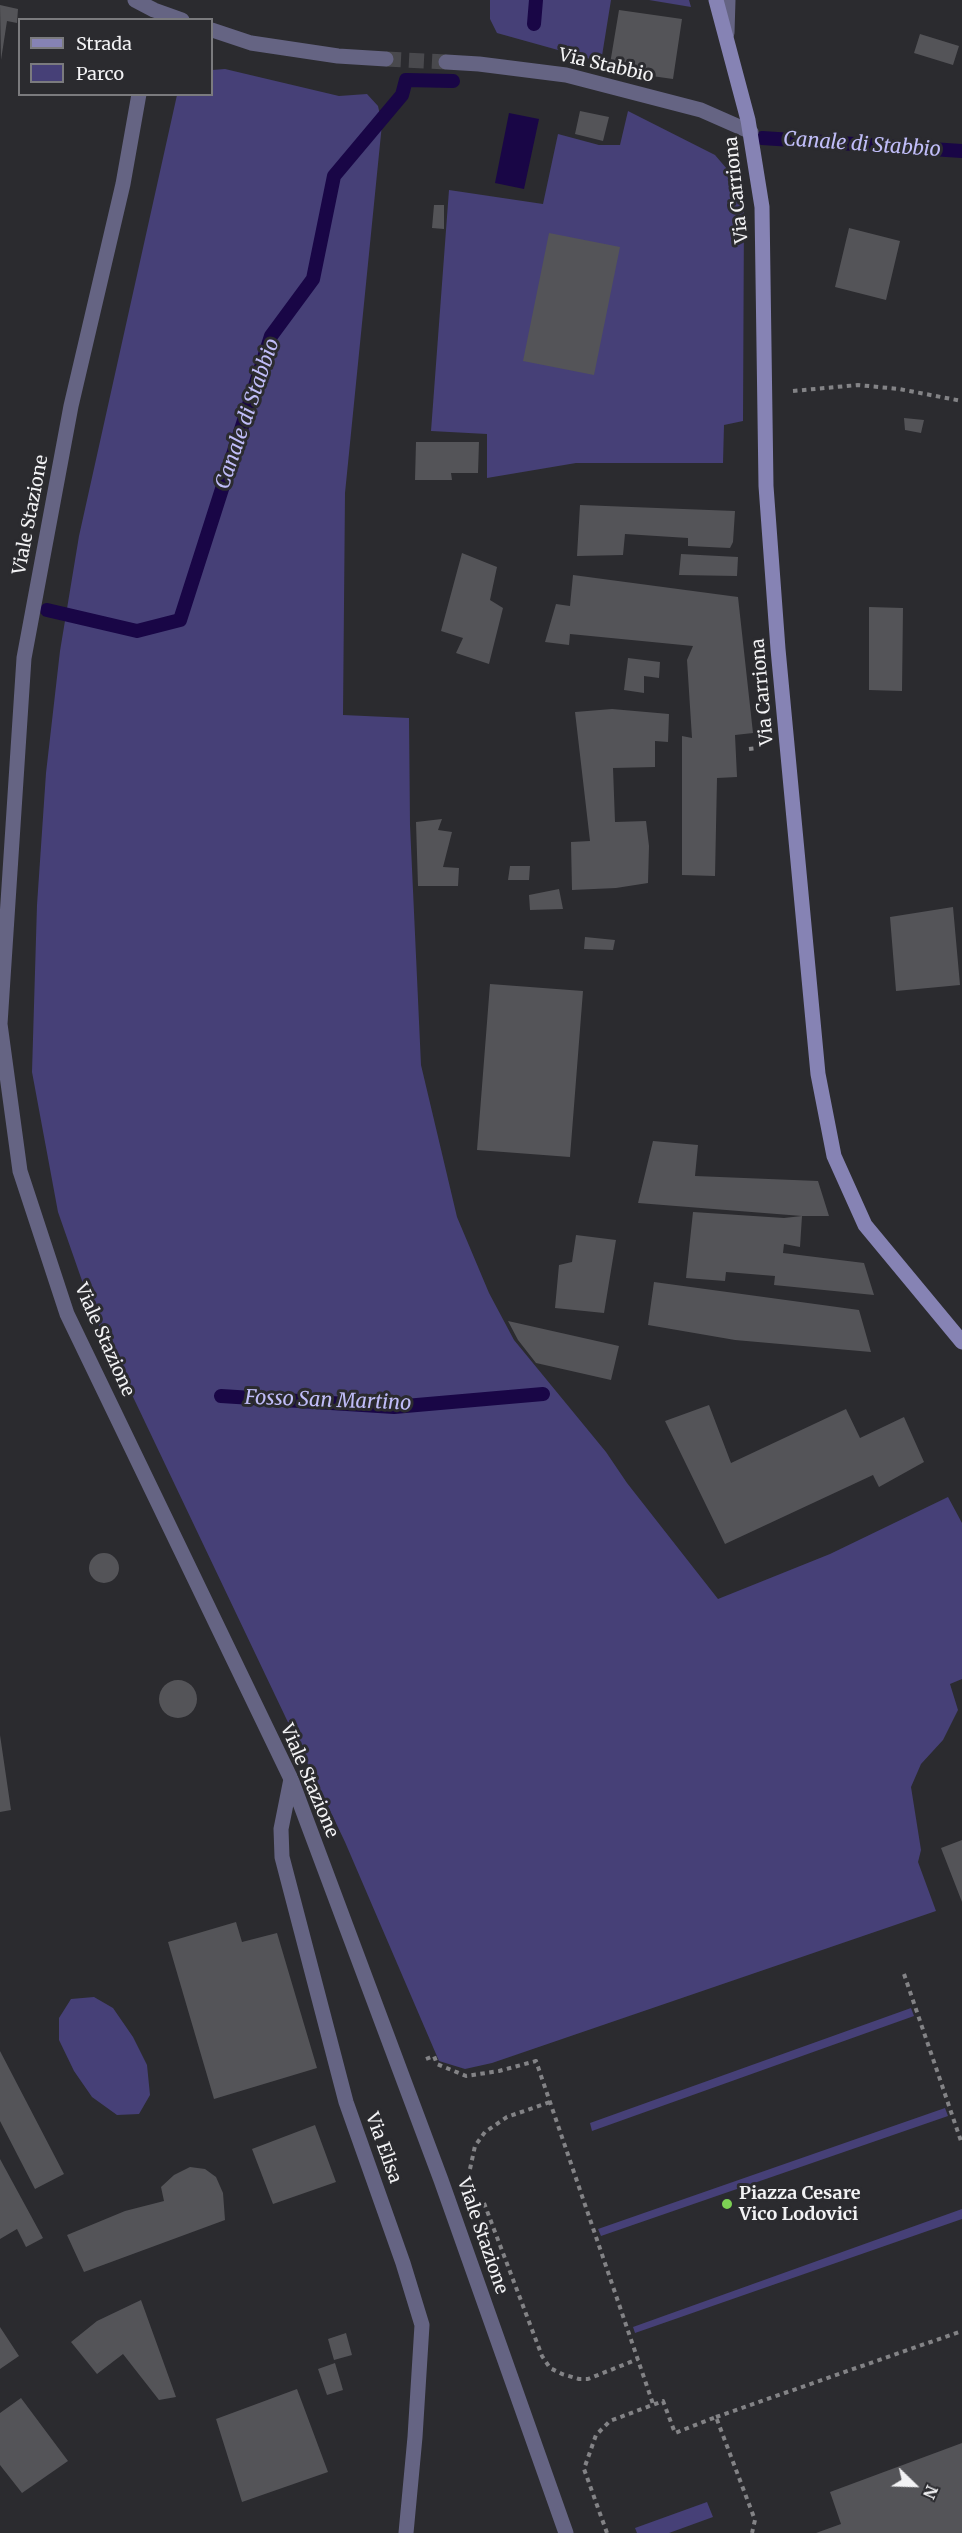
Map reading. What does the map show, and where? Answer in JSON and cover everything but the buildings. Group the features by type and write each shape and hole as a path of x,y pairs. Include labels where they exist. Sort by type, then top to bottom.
{"main road":[{"name":"Via Carriona","path":"716,0 751,132 762,207 766,486 818,1074 834,1156 865,1225 962,1342"}],"street":[{"path":"135,0 177,18"},
{"path":"727,35 728,0"},
{"path":"213,30 251,43 338,56 386,59"},
{"name":"Via Stabbio","path":"446,62 566,75 701,110 751,132"},
{"name":"Viale Stazione","path":"139,96 123,184 71,406 24,658 0,1024 20,1171 68,1314 291,1779 441,2180 566,2533"},
{"name":"Via Elisa","path":"291,1779 281,1829 282,1857 346,2102 403,2263 422,2325 406,2533"}],"path":[{"path":"765,393 858,385 899,389 962,401"},
{"path":"904,1974 962,2144"},
{"path":"401,2071 434,2056 437,2064 466,2076 499,2071 536,2061 653,2404"},
{"path":"476,2180 471,2169 475,2146 485,2132 507,2117 550,2102"},
{"path":"441,2180 471,2169"},
{"path":"484,2202 542,2356 550,2368 579,2379 588,2379 638,2359"},
{"path":"607,2533 584,2469 596,2434 610,2421 663,2400 675,2433 962,2331"},
{"path":"716,2418 755,2520 752,2533"}],"green space":[{"path":"490,0 611,0 601,62 497,33 490,19"},
{"path":"649,0 689,0 691,7"},
{"path":"225,69 339,96 367,94 378,106 382,124 345,493 343,715 409,718 410,825 421,1065 457,1217 489,1293 514,1340 606,1452 627,1483 718,1599 830,1554 948,1497 962,1523 962,1679 950,1684 958,1710 943,1740 921,1764 911,1787 921,1850 918,1862 936,1911 492,2063 465,2069 439,2061 345,1842 94,1315 58,1212 32,1072 37,905 46,773 60,651 79,536 177,96 213,96 213,70"},
{"path":"628,111 715,155 733,176 744,209 743,421 724,425 723,463 576,463 487,478 487,434 431,431 449,190 543,204 558,134 599,145 620,145"},
{"path":"94,1997 113,2008 133,2037 147,2065 150,2095 139,2114 117,2115 92,2097 74,2071 59,2040 59,2018 71,1999"},
{"path":"911,2008 914,2016 592,2131 590,2123"},
{"path":"945,2108 948,2116 601,2236 598,2229"},
{"path":"962,2209 962,2219 635,2333 633,2327"},
{"path":"707,2502 713,2517 669,2533 637,2533 635,2528"}],"shaded area":[{"path":"509,113 539,119 524,189 495,183"}],"waterway":[{"name":"Canale di Stabbio","path":"534,24 536,0"},
{"name":"Canale di Stabbio","path":"47,610 137,631 180,620 271,336 313,279 334,176 402,95 406,80 453,81"},
{"name":"Canale di Stabbio","path":"762,138 962,151"},
{"name":"Fosso San Martino","path":"221,1396 394,1407 543,1394"}],"tunnel":[{"path":"386,59 446,62"}],"place":[{"name":"Piazza Cesare Vico Lodovici","path":"727,2204"}]}
